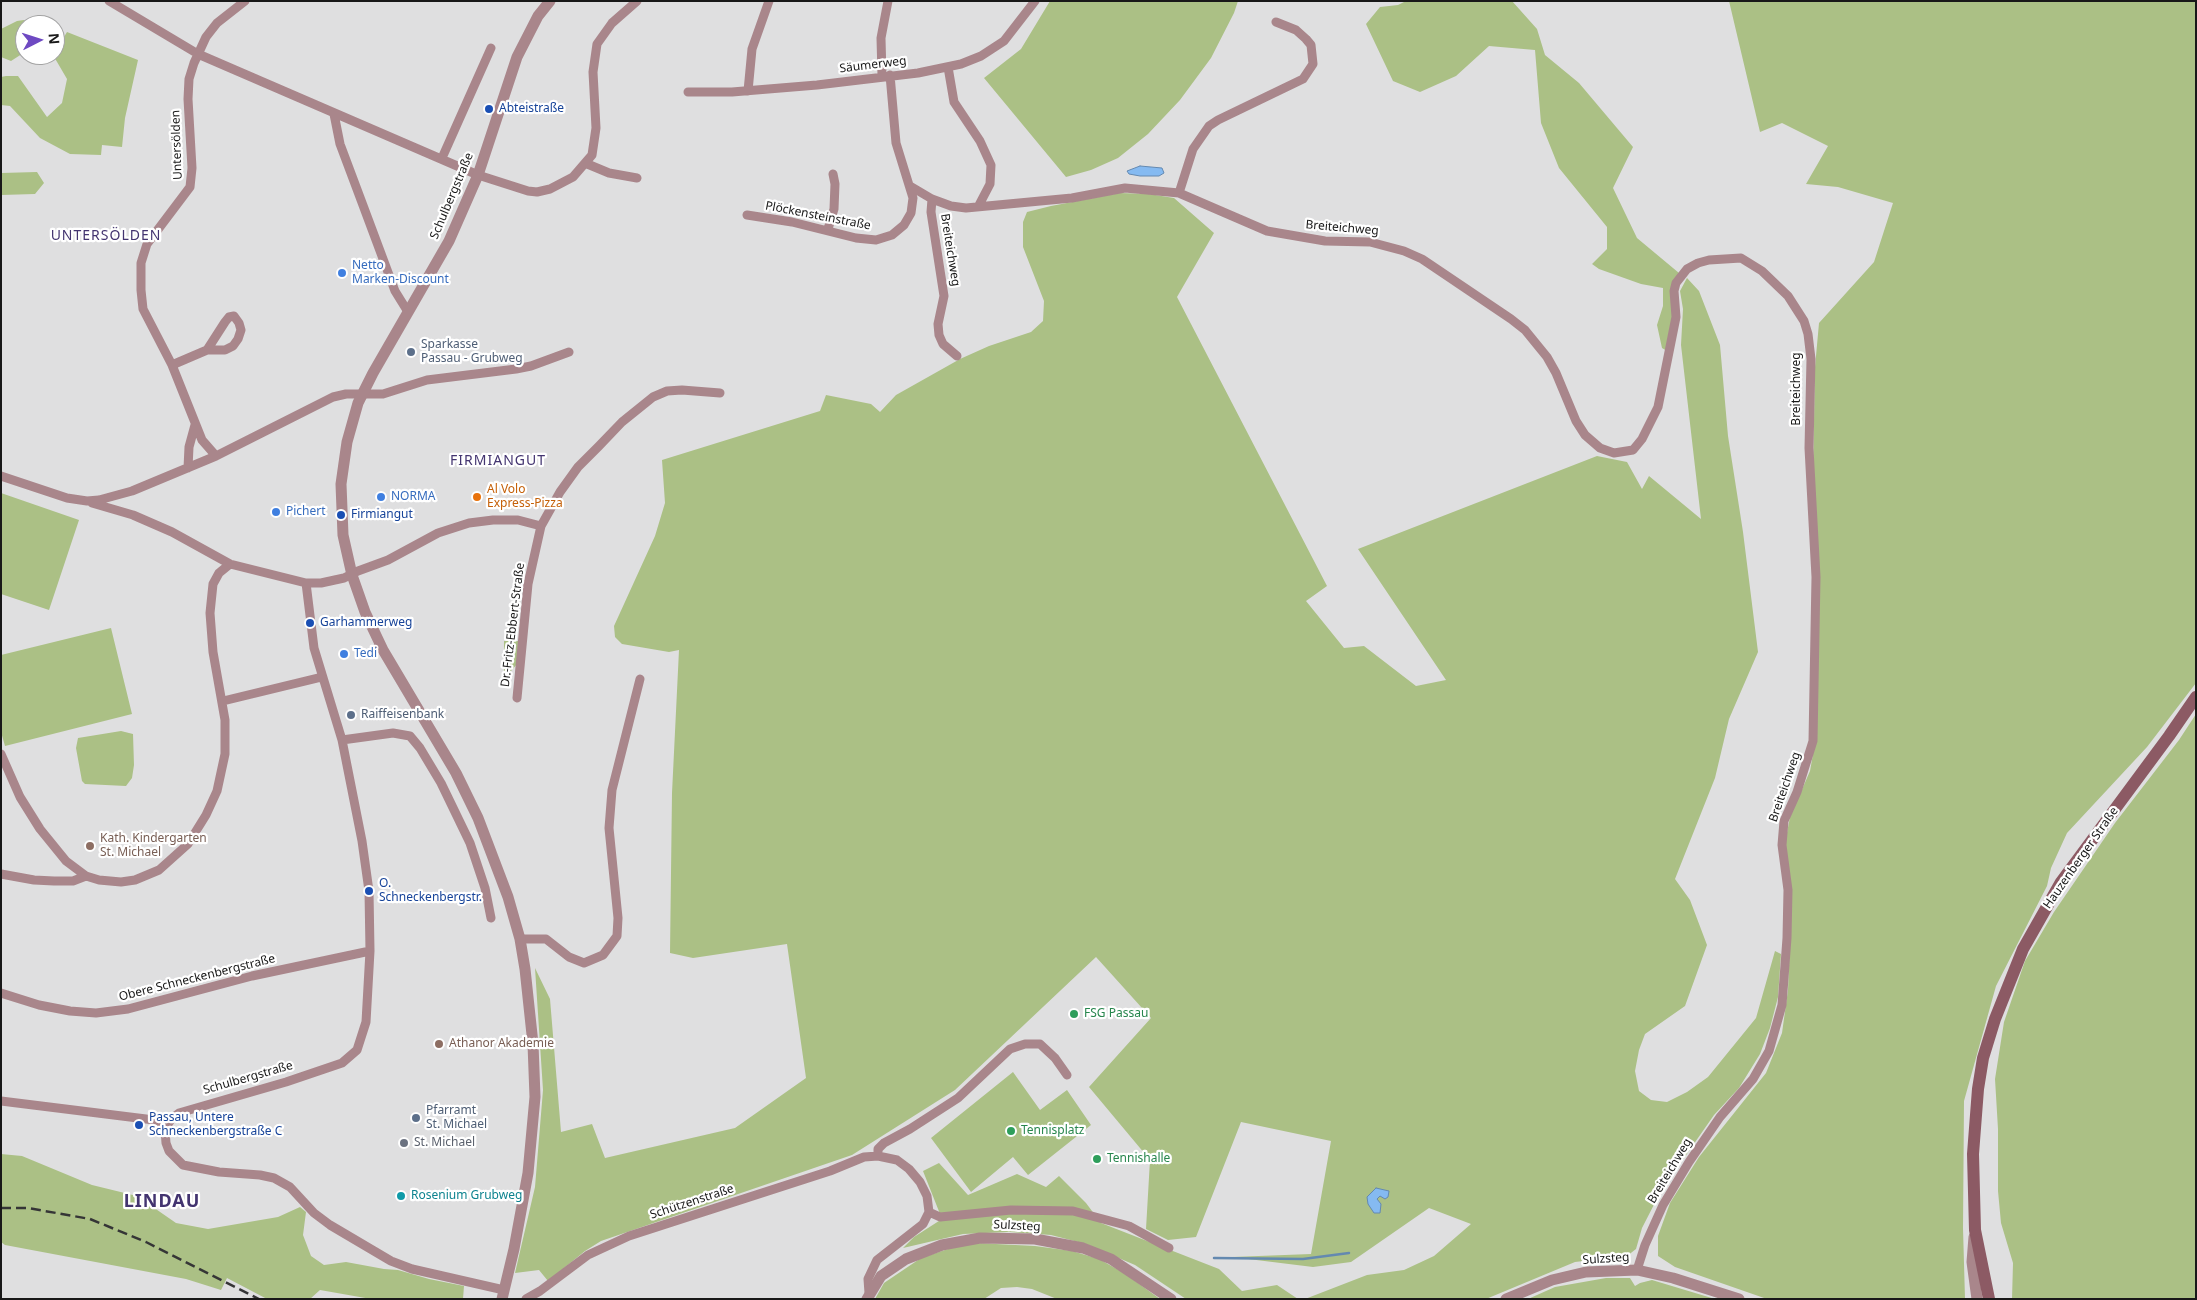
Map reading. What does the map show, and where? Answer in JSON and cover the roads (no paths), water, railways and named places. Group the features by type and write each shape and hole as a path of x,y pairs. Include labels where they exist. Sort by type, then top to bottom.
{"main road":[{"name":"Hauzenberger Straße","path":"1989,1299 1975,1230 1972,1154 1983,1058 2009,980 2026,942 2061,882 2196,697"}],"street":[{"path":"109,1 198,54 334,114 478,174 528,191 537,192 562,184 573,176 592,154 595,146 596,128 593,72 597,44 612,23 638,1"},
{"name":"Untersölden","path":"216,456 202,440 172,365 144,309 140,290 141,263 147,244 190,188 192,168 188,92 189,79 198,54 206,37 217,23 245,1"},
{"name":"Schulbergstraße","path":"503,1295 528,1173 535,1097 534,1044 520,939 508,897 478,818 456,772 383,650 365,612 352,575 343,535 341,484 347,442 362,395 449,241 478,174 517,57 538,16 550,1"},
{"path":"748,91 752,50 769,1"},
{"name":"Plöckensteinstraße","path":"747,215 828,229 856,238 876,240 892,236 904,225 912,213 913,198 896,143 881,38 888,1"},
{"name":"Säumerweg","path":"688,92 748,91 818,85 948,67 981,56 1004,40 1035,1"},
{"path":"1180,193 1193,149 1210,126 1218,120 1303,79 1313,64 1311,45 1306,39 1296,30 1276,22"},
{"name":"Schulbergstraße","path":"442,158 491,48"},
{"path":"948,67 954,102 980,141 991,165 990,184 978,207"},
{"path":"334,114 340,144 377,245 395,290 408,312"},
{"path":"585,163 609,173 637,178"},
{"path":"828,229 834,210 835,184 833,174"},
{"name":"Breiteichweg","path":"910,186 932,199 951,206 978,207 1072,198 1125,188 1180,193 1267,231 1324,240 1370,242 1422,258 1512,319 1525,330 1547,357 1576,421 1585,436 1600,448 1614,454 1632,450 1642,440 1658,407 1676,317 1674,291 1676,283 1687,269 1709,260 1741,258 1774,282 1788,296 1804,321 1808,334 1811,359 1809,448 1816,577 1813,647 1815,718 1813,741 1808,759 1784,821 1782,845 1788,890 1782,1005 1769,1051 1753,1079 1720,1117 1689,1162 1663,1205 1644,1244 1637,1270"},
{"name":"Breiteichweg","path":"932,199 931,212 944,296 938,324 939,335 943,344 957,356"},
{"path":"172,365 207,350"},
{"path":"87,501 113,497 188,468 216,456 333,397 346,394 383,394 428,380 531,366 569,352"},
{"name":"Dr.-Fritz-Ebbert-Straße","path":"517,698 528,584 541,526 560,492 578,467 622,422 646,402 667,391 682,390 720,393"},
{"path":"188,468 189,447 195,425"},
{"path":"1,476 67,498 87,501 133,515 172,532 230,564 306,583 336,581 388,560 438,533 469,523 492,520 518,520 541,526"},
{"path":"1,754 20,796 40,829 66,861 86,876 112,882 135,880 159,870 188,844 206,815 217,791 222,772 226,737 223,701 213,652 211,595 219,573 230,564"},
{"name":"Schulbergstraße","path":"168,1124 179,1113 286,1082 342,1063 357,1050 366,1022 370,951 369,891 362,842 342,740 312,640 306,583"},
{"path":"223,701 322,677"},
{"path":"520,939 546,939 569,958 584,963 603,955 618,936 609,828 612,790 640,679"},
{"path":"342,740 393,733 410,736 420,748 441,783 470,843 485,888 491,918"},
{"path":"1,874 34,880 54,881 73,881 86,876"},
{"name":"Obere Schneckenbergstraße","path":"1,993 70,1011 96,1013 128,1009 252,976 370,951"},
{"path":"868,1296 868,1278 877,1260 923,1224 929,1212 927,1196 920,1182 909,1169 896,1160 878,1156 878,1149 884,1143 910,1129 958,1098 1010,1049 1024,1044 1040,1044 1055,1058 1067,1075"},
{"path":"1,1101 154,1120 168,1124 166,1143 169,1151 183,1166 274,1178 290,1187 314,1213 330,1225 391,1260 412,1269 503,1295"},
{"name":"Schützenstraße","path":"526,1299 602,1247 629,1236 830,1171 864,1157 878,1156"},
{"name":"Sulzsteg","path":"929,1212 940,1217 1011,1210 1073,1211 1129,1226 1169,1248"},
{"path":"1975,1230 1972,1262 1977,1299"},
{"name":"Sulzsteg","path":"868,1296 881,1276 906,1259 925,1251 967,1240 1005,1238 1034,1239 1083,1248 1111,1259 1171,1299"},
{"name":"Sulzsteg","path":"1506,1299 1552,1280 1586,1272 1637,1270 1673,1278 1739,1299"}],"water":[{"path":"1140,166 1162,168 1164,173 1159,176 1140,176 1129,174 1127,171"},
{"path":"1376,1188 1389,1191 1388,1197 1385,1199 1380,1196 1377,1199 1381,1204 1380,1213 1374,1213 1368,1204 1367,1197"}],"waterway":[{"path":"1214,1258 1303,1259 1349,1253"}],"railway":[{"path":"1,1208 28,1208 90,1219 146,1242 259,1299"}],"place":[{"name":"Abteistraße","path":"489,109"},
{"name":"Netto Marken-Discount","path":"342,273"},
{"name":"Sparkasse Passau - Grubweg","path":"411,352"},
{"name":"NORMA","path":"381,497"},
{"name":"Al Volo Express-Pizza","path":"477,497"},
{"name":"Pichert","path":"276,512"},
{"name":"Firmiangut","path":"341,515"},
{"name":"Garhammerweg","path":"310,623"},
{"name":"Tedi","path":"344,654"},
{"name":"Raiffeisenbank","path":"351,715"},
{"name":"Kath. Kindergarten St. Michael","path":"90,846"},
{"name":"O. Schneckenbergstr.","path":"369,891"},
{"name":"FSG Passau","path":"1074,1014"},
{"name":"Athanor Akademie","path":"439,1044"},
{"name":"Pfarramt St. Michael","path":"416,1118"},
{"name":"Passau, Untere Schneckenbergstraße C","path":"139,1125"},
{"name":"Tennisplatz","path":"1011,1131"},
{"name":"St. Michael","path":"404,1143"},
{"name":"Tennishalle","path":"1097,1159"},
{"name":"Rosenium Grubweg","path":"401,1196"}],"district":[{"name":"UNTERSÖLDEN","path":"106,236"},
{"name":"FIRMIANGUT","path":"498,461"},
{"name":"LINDAU","path":"162,1202"}]}
